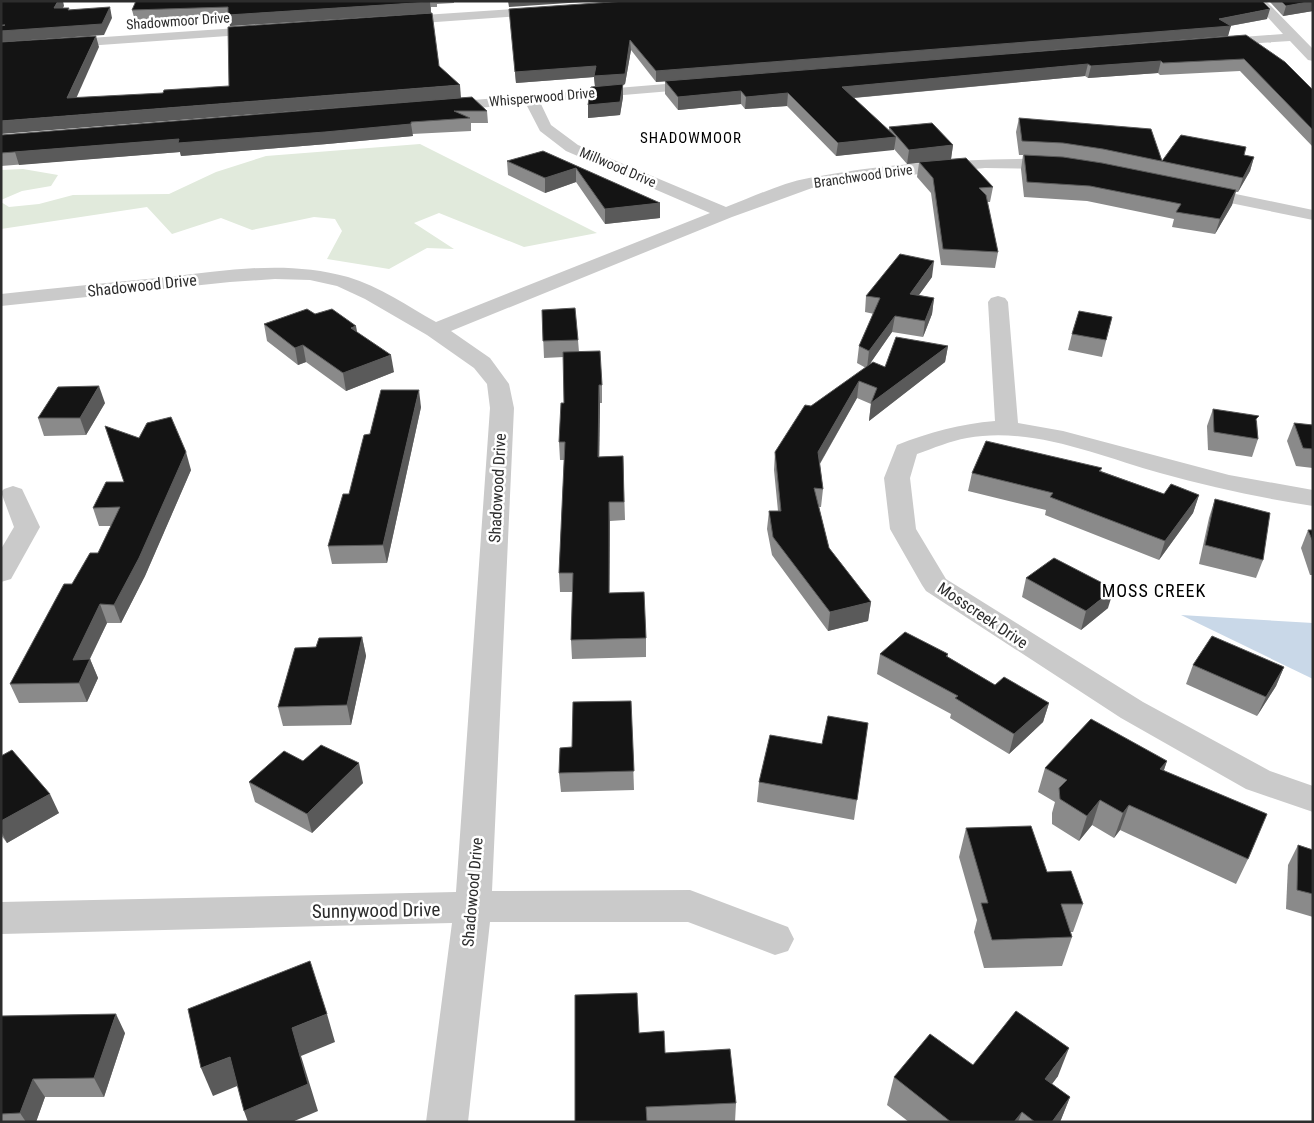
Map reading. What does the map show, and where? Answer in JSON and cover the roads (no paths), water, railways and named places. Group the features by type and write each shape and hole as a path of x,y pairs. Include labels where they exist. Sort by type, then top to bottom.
{"street":[{"path":"1259,1 1313,57"},
{"path":"379,22 558,10"},
{"name":"Shadowmoor Drive","path":"1,48 279,29"},
{"path":"1203,44 1292,37"},
{"name":"Whisperwood Drive","path":"423,107 718,83"},
{"name":"Millwood Drive","path":"530,98 537,118 549,133 572,148 726,213"},
{"name":"Branchwood Drive","path":"435,330 726,213 809,183 845,177 985,163 1026,162 1079,168"},
{"path":"1176,187 1313,215"},
{"name":"Shadowood Drive","path":"1,300 266,273 310,274 344,282 435,330 482,363 498,384 502,408 473,907 447,1122"},
{"path":"998,302 1007,428"},
{"name":"Mosscreek Drive","path":"1313,498 1266,492 1146,462 1079,441 1036,431 1007,428 964,431 941,436 906,450 898,478 903,529 936,585 1132,710 1258,780 1313,799"},
{"path":"1,574 26,526 13,494"},
{"name":"Sunnywood Drive","path":"1,918 473,907 690,906 775,939"}],"water":[{"path":"1181,615 1313,623 1313,679"}],"district":[{"name":"SHADOWMOOR","path":"691,138"},
{"name":"MOSS CREEK","path":"1154,591"}]}
